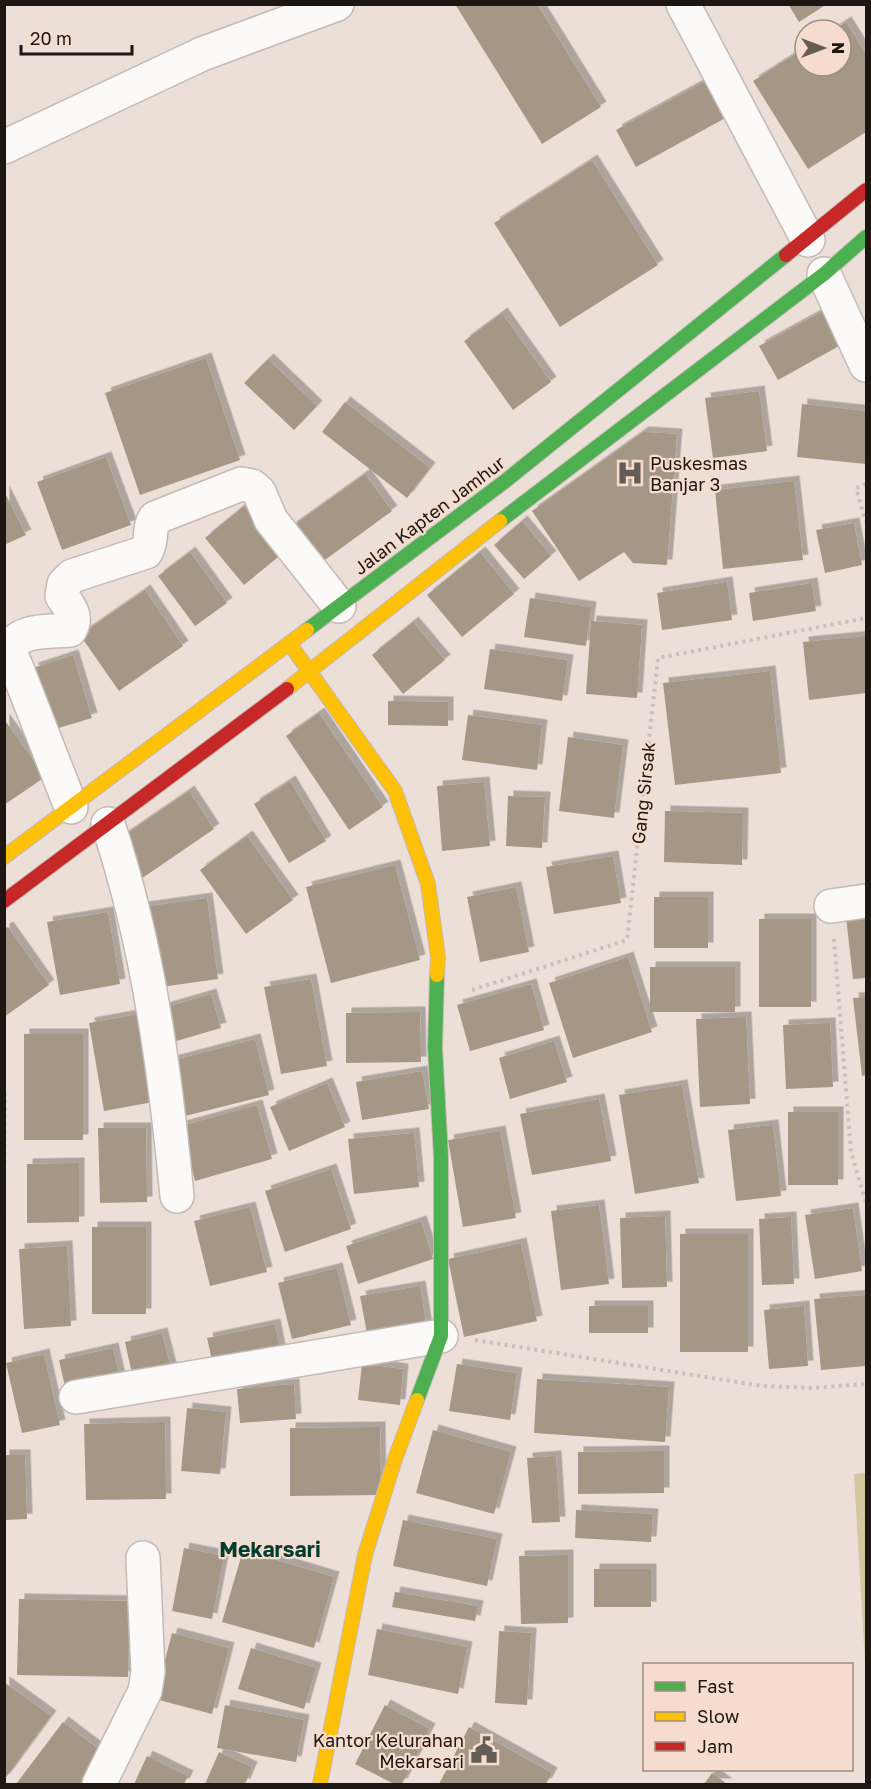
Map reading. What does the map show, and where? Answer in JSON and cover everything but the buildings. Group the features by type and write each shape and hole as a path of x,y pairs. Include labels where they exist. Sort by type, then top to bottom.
{"street":[{"path":"4,147 202,54 337,4"},
{"path":"683,4 808,240"},
{"name":"Jalan Kapten Jamhur","path":"4,857 513,475 808,240 867,190"},
{"path":"4,900 311,671 440,567 824,274 867,237"},
{"path":"824,274 867,365"},
{"path":"71,807 10,667 9,650 14,640 22,635 70,630 74,623 73,614 62,596 64,584 72,576 146,552 151,544 151,523 155,518 241,484 252,486 259,492 272,520 339,606"},
{"path":"289,643 395,791 428,884 438,957 435,1047 441,1157 441,1336 395,1459 365,1555 320,1785"},
{"path":"108,824 130,897 163,1058 177,1196"},
{"path":"831,906 867,901"},
{"path":"76,1397 441,1336"},
{"path":"99,1785 145,1691 148,1672 143,1558"}],"path":[{"path":"867,484 856,488 867,522"},
{"name":"Gang Sirsak","path":"436,1001 627,940 658,658 867,618"},
{"path":"831,906 851,1152 867,1203"},
{"path":"4,1223 5,1093"},
{"path":"441,1336 522,1346 762,1386 812,1388 867,1384"}],"shaded area":[{"path":"866,1473 866,1680 854,1474"}],"traffic: fast":[{"path":"500,521 824,274 866,237"},
{"path":"307,630 504,482 786,255"},
{"path":"417,1400 441,1336 441,1157 435,1047 437,975"}],"traffic: slow":[{"path":"287,689 500,521"},
{"path":"4,857 307,630"},
{"path":"289,643 395,791 428,884 438,957 437,975"},
{"path":"320,1784 365,1555 395,1459 417,1400"}],"traffic: jam":[{"path":"786,255 866,190"},
{"path":"4,901 287,689"}],"place":[{"name":"Puskesmas Banjar 3","path":"630,473"},
{"name":"Kantor Kelurahan Mekarsari","path":"484,1750"}],"district":[{"name":"Mekarsari","path":"270,1549"}]}
